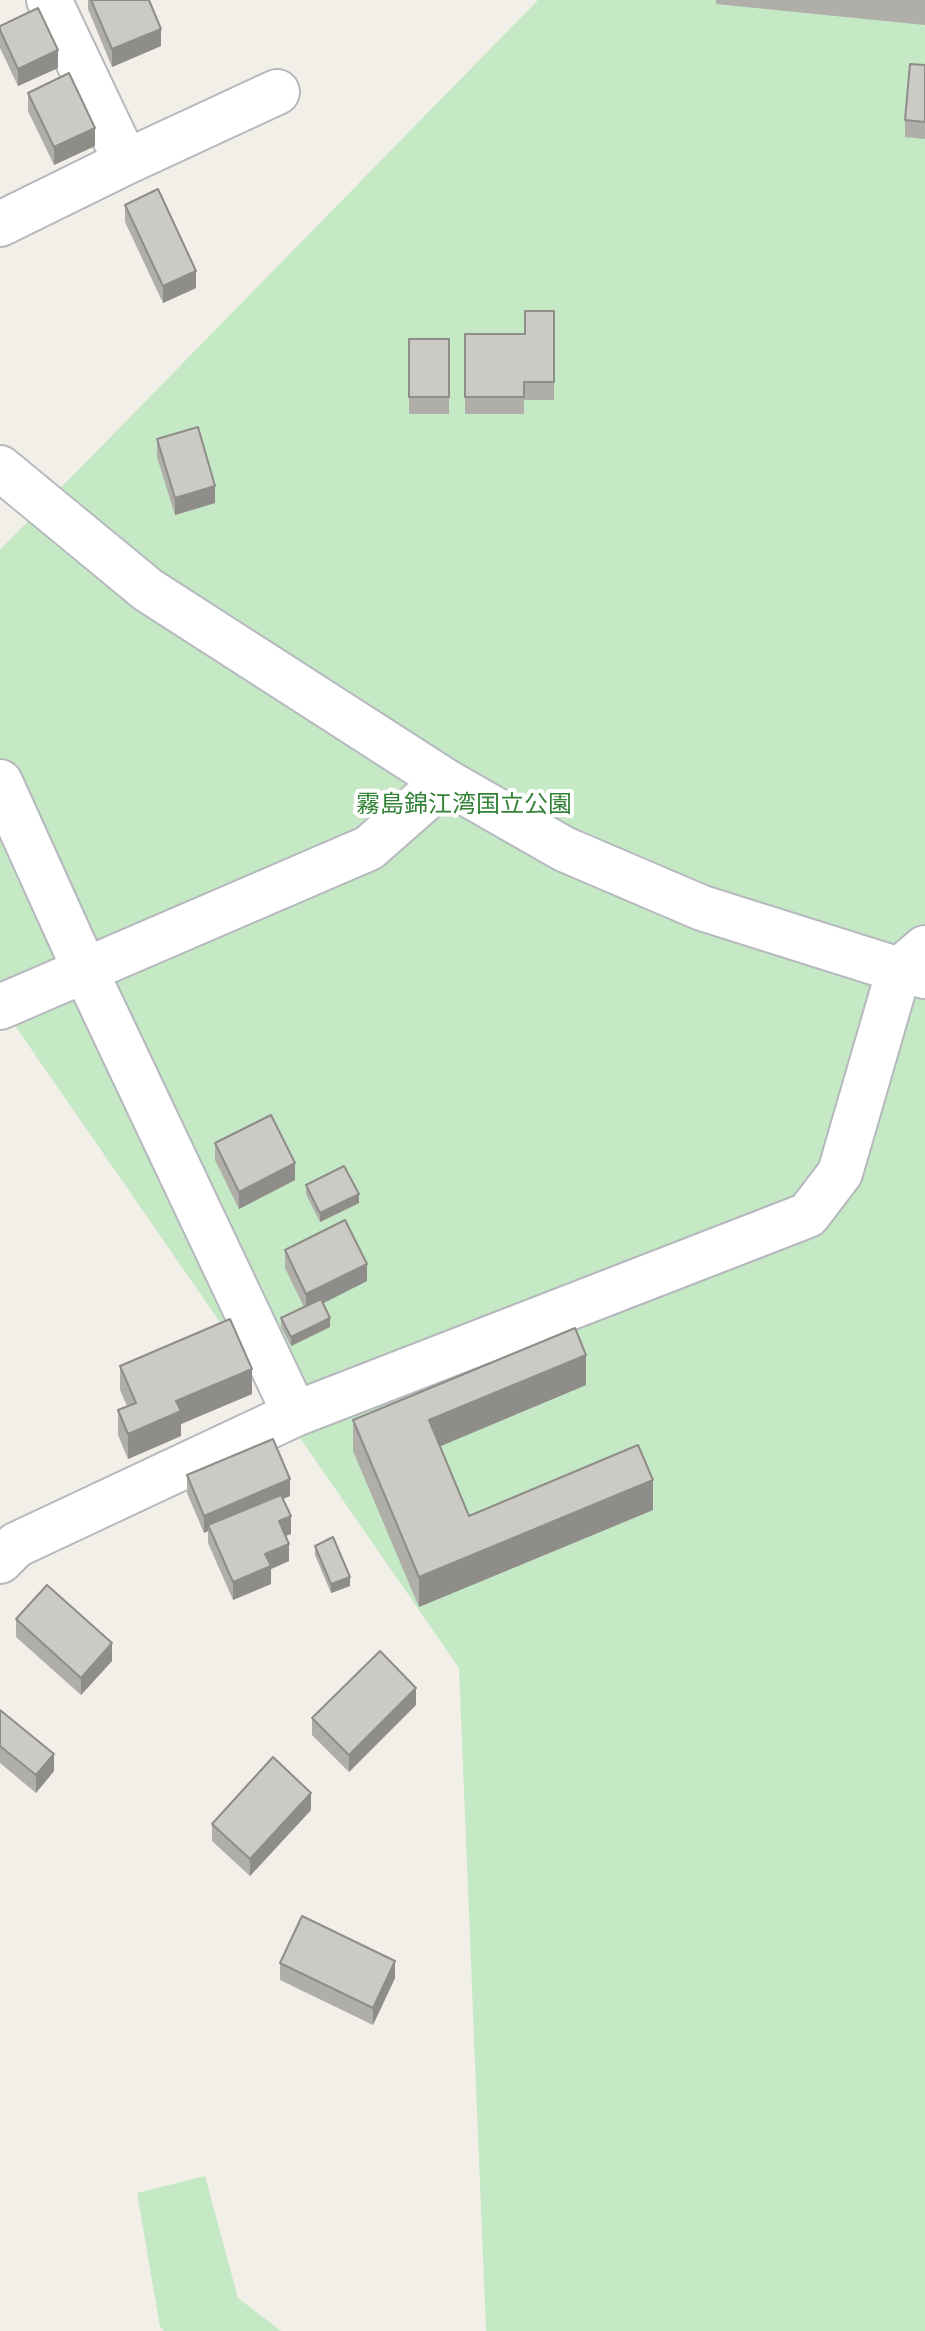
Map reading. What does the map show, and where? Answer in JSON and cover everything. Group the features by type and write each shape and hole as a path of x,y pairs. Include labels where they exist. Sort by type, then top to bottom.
{"street":[{"path":"49,0 126,162"},
{"path":"0,224 277,92"},
{"path":"0,468 148,590 445,781 564,849 702,908 916,965 840,1173 808,1215 295,1414 16,1545 0,1561"},
{"path":"0,1007 369,848 445,781"},
{"path":"0,782 85,970 295,1414"}],"green space":[{"name":"霧島錦江湾国立公園","path":"538,0 925,0 925,2331 486,2331 459,1668 0,1004 0,550"},
{"path":"205,2176 238,2298 281,2331 164,2331 160,2327 137,2193"}],"building":[{"path":"91,0 149,0 161,29 112,49"},
{"path":"38,8 58,50 18,69 0,26"},
{"path":"910,64 925,65 925,122 905,120"},
{"path":"69,73 95,128 54,147 28,93"},
{"path":"158,189 196,271 163,286 125,205"},
{"path":"525,311 554,311 554,382 524,382 524,397 465,397 465,334 525,334"},
{"path":"409,339 449,339 449,397 409,397"},
{"path":"198,427 215,486 175,498 157,439"},
{"path":"271,1115 295,1163 239,1192 215,1143"},
{"path":"344,1166 359,1194 320,1213 306,1185"},
{"path":"345,1220 367,1264 306,1294 285,1250"},
{"path":"321,1299 330,1318 291,1337 281,1318"},
{"path":"230,1319 252,1369 176,1401 181,1411 128,1434 118,1410 136,1403 120,1366"},
{"path":"575,1328 586,1355 429,1420 469,1516 638,1445 653,1480 419,1577 353,1420"},
{"path":"273,1439 290,1479 204,1516 187,1475"},
{"path":"281,1495 291,1516 279,1521 289,1544 265,1554 271,1566 233,1582 208,1525"},
{"path":"333,1537 350,1577 331,1584 315,1546"},
{"path":"47,1585 112,1643 81,1678 16,1619"},
{"path":"380,1651 416,1688 349,1755 312,1718"},
{"path":"0,1710 54,1754 36,1775 0,1746"},
{"path":"273,1757 311,1793 250,1859 212,1824"},
{"path":"302,1916 395,1961 373,2008 280,1963"}]}
